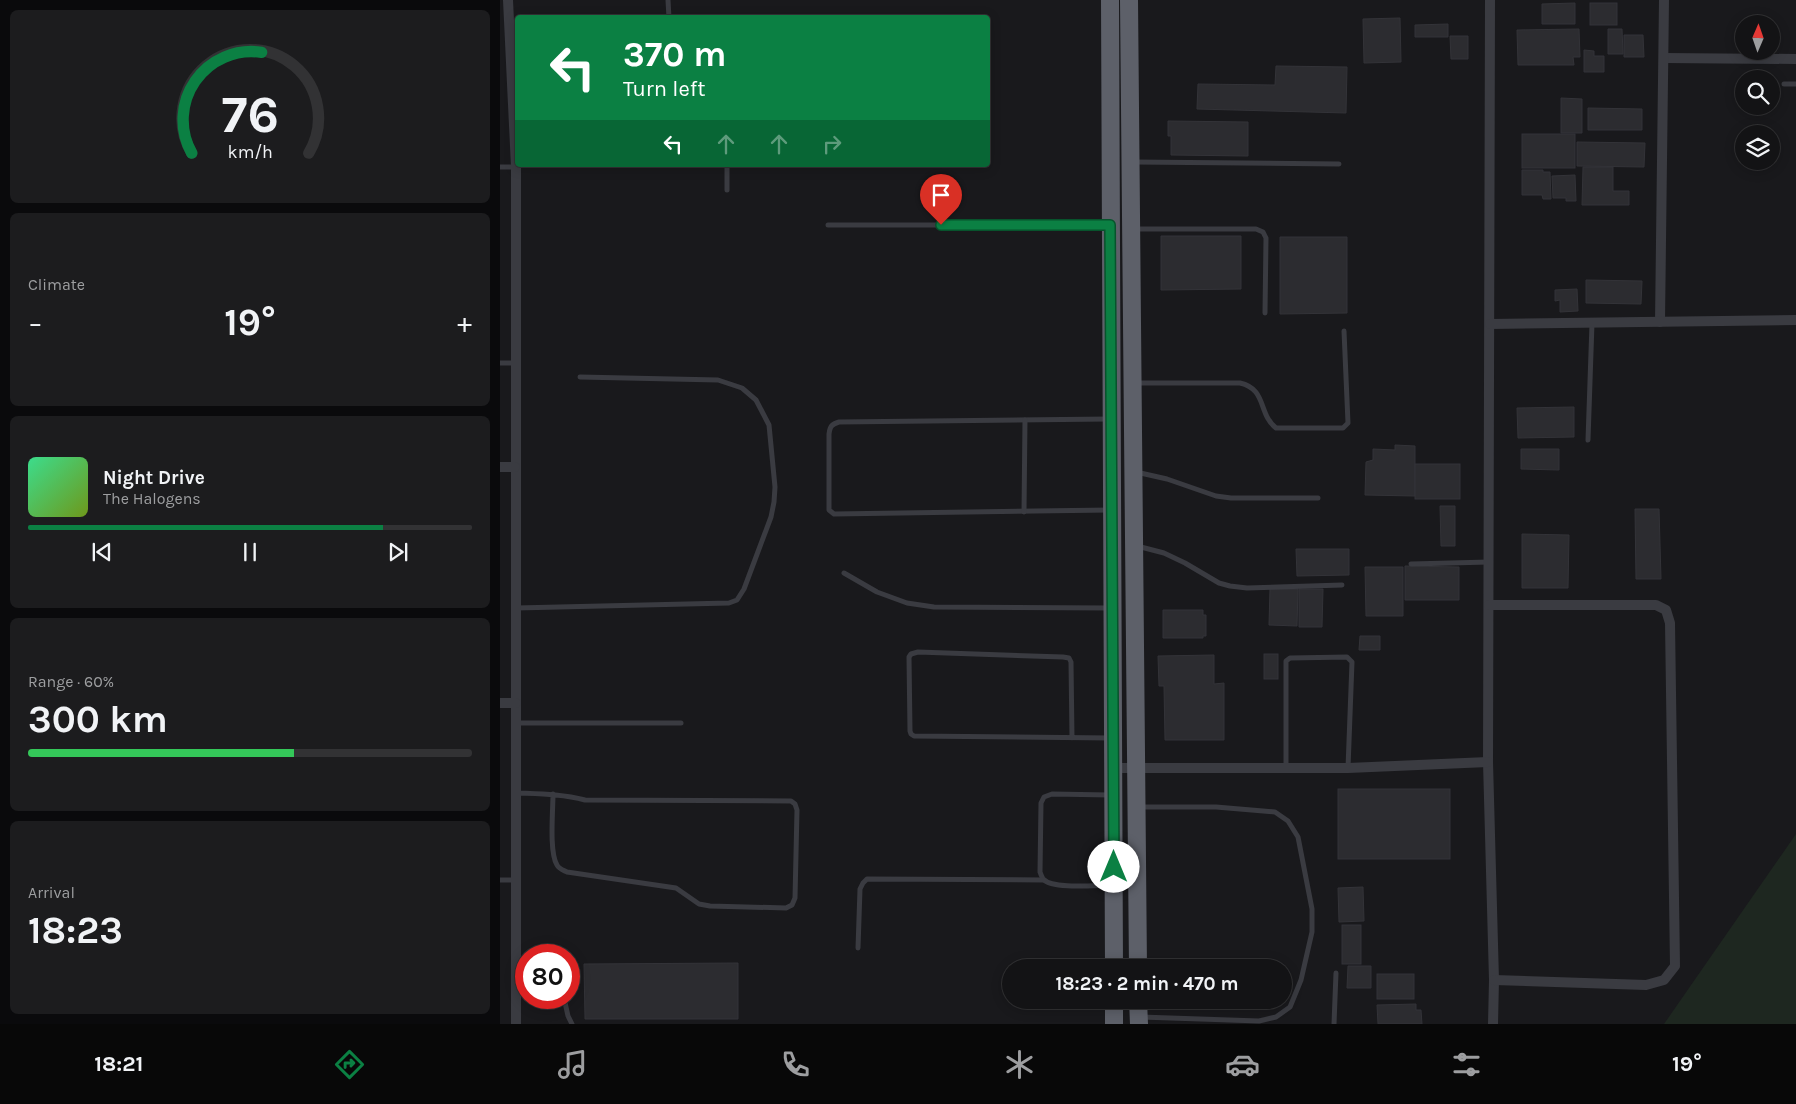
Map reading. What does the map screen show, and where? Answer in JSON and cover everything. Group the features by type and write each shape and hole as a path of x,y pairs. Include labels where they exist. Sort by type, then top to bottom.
{"highway":[{"path":"1110,0 1114,959"},
{"path":"1129,0 1138,959"},
{"path":"1114,1009 1114,1024"}],"street":[{"path":"508,0 515,145"},
{"path":"1490,0 1490,605 1488,762 1494,980 1493,1024"},
{"path":"1660,322 1664,0"},
{"path":"1664,58 1796,59"},
{"path":"516,167 516,880 520,944"},
{"path":"1490,324 1796,320"},
{"path":"500,467 515,467"},
{"path":"1490,605 1656,605 1666,610 1670,623 1675,966 1664,980 1646,985 1494,980"},
{"path":"500,704 516,704"},
{"path":"1114,768 1348,768 1488,762"},
{"path":"516,1024 517,1009"}],"lane":[{"path":"668,0 669,15"},
{"path":"1784,84 1796,84"},
{"path":"1131,162 1339,164"},
{"path":"500,167 515,166"},
{"path":"727,167 727,190"},
{"path":"828,225 1110,225"},
{"path":"1131,230 1256,229 1263,232 1266,238 1265,314"},
{"path":"1588,440 1592,323"},
{"path":"1133,383 1240,383 1250,385 1255,389 1270,422 1276,428 1343,428 1348,423 1344,331"},
{"path":"500,363 516,363"},
{"path":"515,608 730,604 737,600 744,590 771,517 775,487 769,425 756,400 742,388 718,380 580,377"},
{"path":"1112,418 839,422 833,424 829,434 829,510 834,514 1113,510"},
{"path":"1024,512 1025,420"},
{"path":"1134,472 1167,479 1216,496 1230,498 1318,498"},
{"path":"1134,546 1164,553 1219,583 1230,586 1247,588 1342,585"},
{"path":"1411,564 1489,562"},
{"path":"844,573 877,592 907,604 934,607 1114,608"},
{"path":"1072,738 1071,662 1069,658 918,652 911,654 909,657 910,731 914,736 1072,738 1114,738"},
{"path":"1286,768 1286,661 1290,658 1347,657 1352,662 1348,768"},
{"path":"516,723 681,723"},
{"path":"516,793 553,794 565,795 585,800 791,801 796,804 797,810 795,898 792,905 786,908 710,906 699,904 676,888 567,872 559,868 553,853 553,794"},
{"path":"1044,880 1040,872 1040,803 1044,797 1052,794 1114,795"},
{"path":"1136,807 1216,807 1275,812 1288,821 1298,836 1312,909 1312,932 1301,980 1290,1007 1276,1017 1259,1021 1138,1014"},
{"path":"858,948 860,889 867,879 871,878 1044,880 1051,884 1066,886 1114,885"},
{"path":"500,880 516,880"},
{"path":"1334,1024 1336,973"},
{"path":"566,1009 572,1024"}],"shaded area":[{"path":"1796,834 1796,1024 1664,1024"}],"building":[{"path":"1575,3 1575,24 1542,24 1542,4"},
{"path":"1590,3 1617,3 1617,25 1590,25"},
{"path":"1400,18 1401,62 1364,63 1363,19"},
{"path":"1448,24 1448,37 1415,37 1415,25"},
{"path":"1579,29 1580,57 1573,57 1574,65 1518,65 1517,30"},
{"path":"1608,29 1622,29 1623,54 1608,54"},
{"path":"1624,35 1643,35 1644,57 1624,57"},
{"path":"1450,36 1468,36 1468,59 1451,59"},
{"path":"1584,50 1594,51 1594,56 1604,56 1604,72 1584,72"},
{"path":"1276,66 1347,67 1346,113 1197,109 1198,84 1275,85"},
{"path":"1561,98 1582,99 1582,133 1561,133"},
{"path":"1588,108 1642,109 1642,130 1588,130"},
{"path":"1168,121 1248,122 1248,156 1171,155 1171,136 1168,136"},
{"path":"1522,134 1575,134 1575,168 1522,168"},
{"path":"1577,142 1645,143 1644,167 1577,166"},
{"path":"1583,167 1613,167 1613,191 1629,191 1629,205 1582,205"},
{"path":"1522,170 1550,172 1551,199 1543,199 1542,195 1522,195"},
{"path":"1575,175 1576,201 1566,201 1566,198 1553,198 1552,176"},
{"path":"1161,236 1241,236 1241,289 1161,290"},
{"path":"1280,237 1347,237 1347,313 1280,314"},
{"path":"1586,280 1642,281 1641,304 1586,303"},
{"path":"1577,289 1578,311 1560,312 1560,300 1555,301 1555,290"},
{"path":"1574,407 1574,437 1518,438 1517,408"},
{"path":"1395,445 1415,446 1415,496 1365,495 1366,462 1373,460 1373,449 1395,450"},
{"path":"1521,449 1559,449 1559,470 1521,469"},
{"path":"1415,464 1460,464 1460,499 1415,499"},
{"path":"1440,506 1455,506 1455,546 1441,546"},
{"path":"1635,509 1659,509 1661,579 1636,579"},
{"path":"1522,534 1569,535 1568,588 1522,588"},
{"path":"1296,549 1349,549 1349,575 1297,576"},
{"path":"1405,566 1459,567 1459,600 1405,600"},
{"path":"1365,567 1403,567 1403,616 1366,616"},
{"path":"1270,589 1298,589 1297,626 1269,625"},
{"path":"1299,589 1323,589 1322,627 1299,627"},
{"path":"1163,610 1203,610 1203,615 1206,615 1206,636 1203,636 1203,638 1163,638"},
{"path":"1360,636 1380,636 1380,650 1359,650"},
{"path":"1264,654 1278,654 1278,679 1264,679"},
{"path":"1214,655 1214,684 1224,683 1224,740 1165,740 1164,686 1159,686 1158,656"},
{"path":"1338,789 1450,789 1450,859 1338,859"},
{"path":"1363,887 1364,921 1339,922 1338,888"},
{"path":"1342,925 1361,925 1361,964 1342,964"},
{"path":"738,963 738,1019 585,1019 584,964"},
{"path":"1348,966 1371,966 1371,988 1347,988"},
{"path":"1377,974 1414,974 1414,999 1377,999"},
{"path":"1416,1004 1416,1010 1421,1010 1422,1024 1378,1024 1377,1005"}],"route":[{"path":"941,225 1110,225 1114,867"}]}
